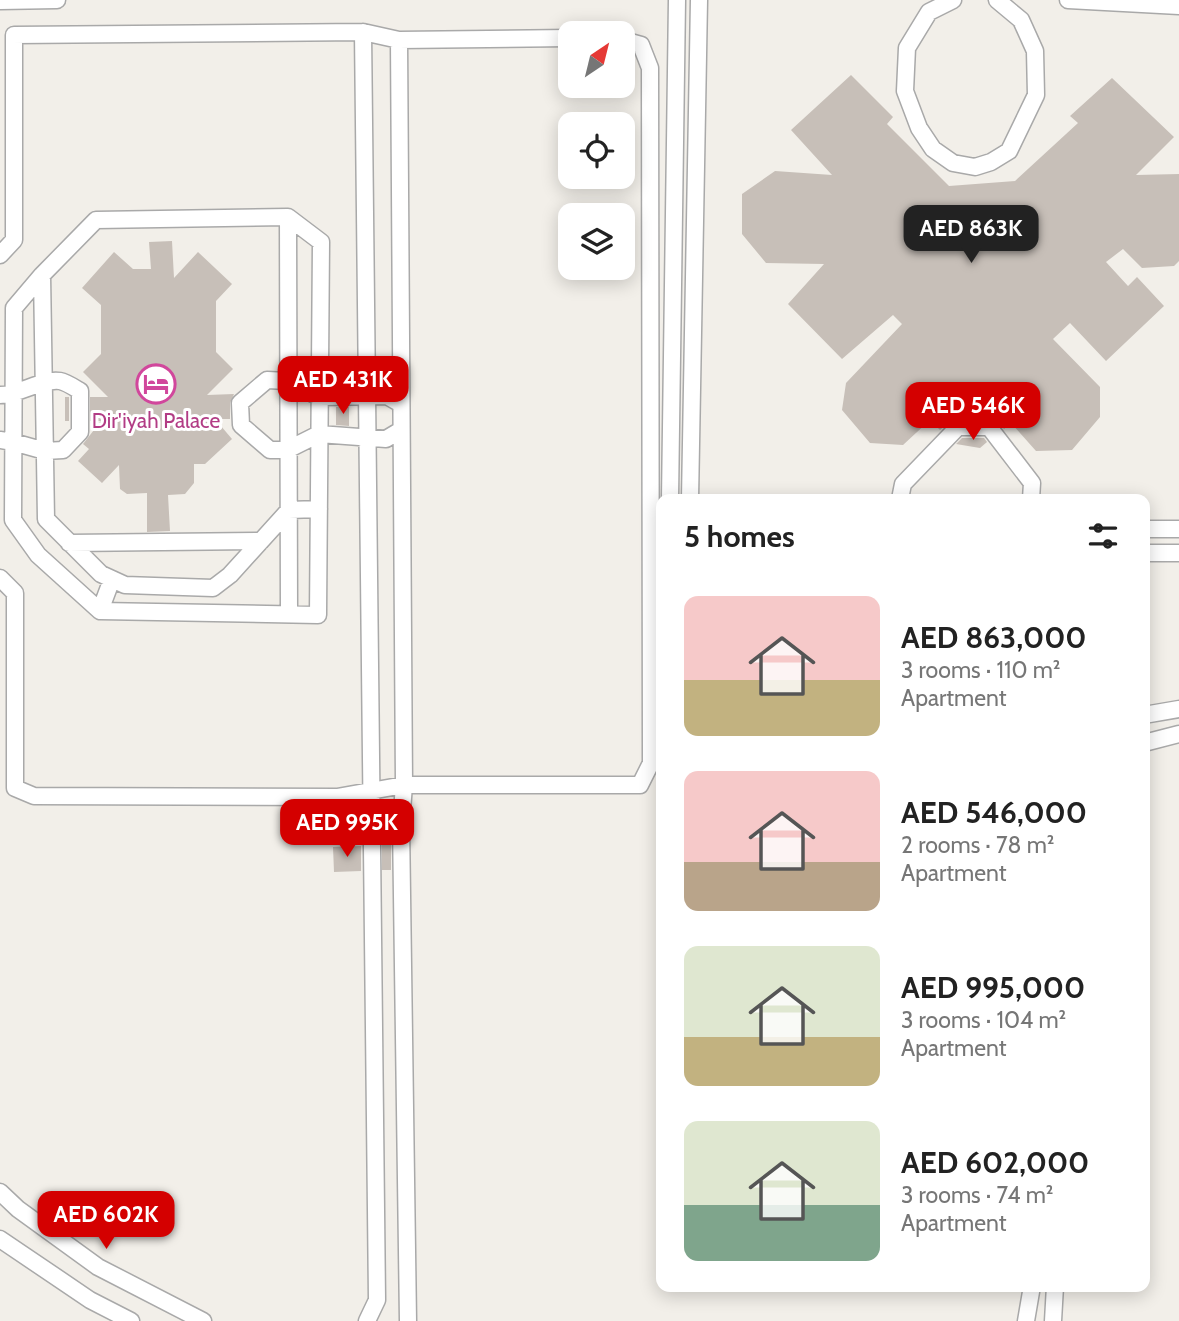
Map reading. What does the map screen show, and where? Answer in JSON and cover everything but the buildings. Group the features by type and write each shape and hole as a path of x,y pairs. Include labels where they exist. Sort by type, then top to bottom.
{"street":[{"path":"0,1 57,0"},
{"path":"670,494 678,0 696,0 691,494"},
{"path":"953,0 929,12 907,48 905,91 919,128 933,149 953,163 975,167 991,162 1009,151 1036,95 1035,51 1021,20 997,0"},
{"path":"1068,0 1179,6"},
{"path":"363,32 377,1300 367,1321"},
{"path":"0,255 14,240 13,35 363,32 399,40 558,38"},
{"path":"399,40 404,785 401,824 408,1321"},
{"path":"0,578 15,593 15,788 34,796 337,797 404,785 640,785 651,763 650,68 641,45 635,43"},
{"path":"288,217 289,614"},
{"path":"288,217 321,242 318,615 100,611 38,555 13,520 7,441 7,395 14,308 96,220 288,217"},
{"path":"42,275 46,519 101,574 125,585 213,588 230,575 289,510 319,509"},
{"path":"401,404 387,396 319,397 287,381 267,380 240,402 242,425 270,450 287,450 319,435 386,439 401,430"},
{"path":"7,395 44,383 60,381 80,391 80,432 63,450 45,451 7,441"},
{"path":"901,494 902,484 958,427 989,427 1032,482 1031,494"},
{"path":"1150,529 1179,529"},
{"path":"69,543 261,541"},
{"path":"1150,552 1179,553"},
{"path":"100,611 112,579"},
{"path":"213,588 218,613"},
{"path":"1150,714 1179,709"},
{"path":"1150,741 1179,734"},
{"path":"0,1192 18,1209 98,1267 203,1321"},
{"path":"0,1239 90,1300 131,1321"},
{"path":"1026,1321 1031,1292"},
{"path":"1053,1321 1055,1292"}],"place":[{"name":"Dir'iyah Palace","path":"156,384"}]}
